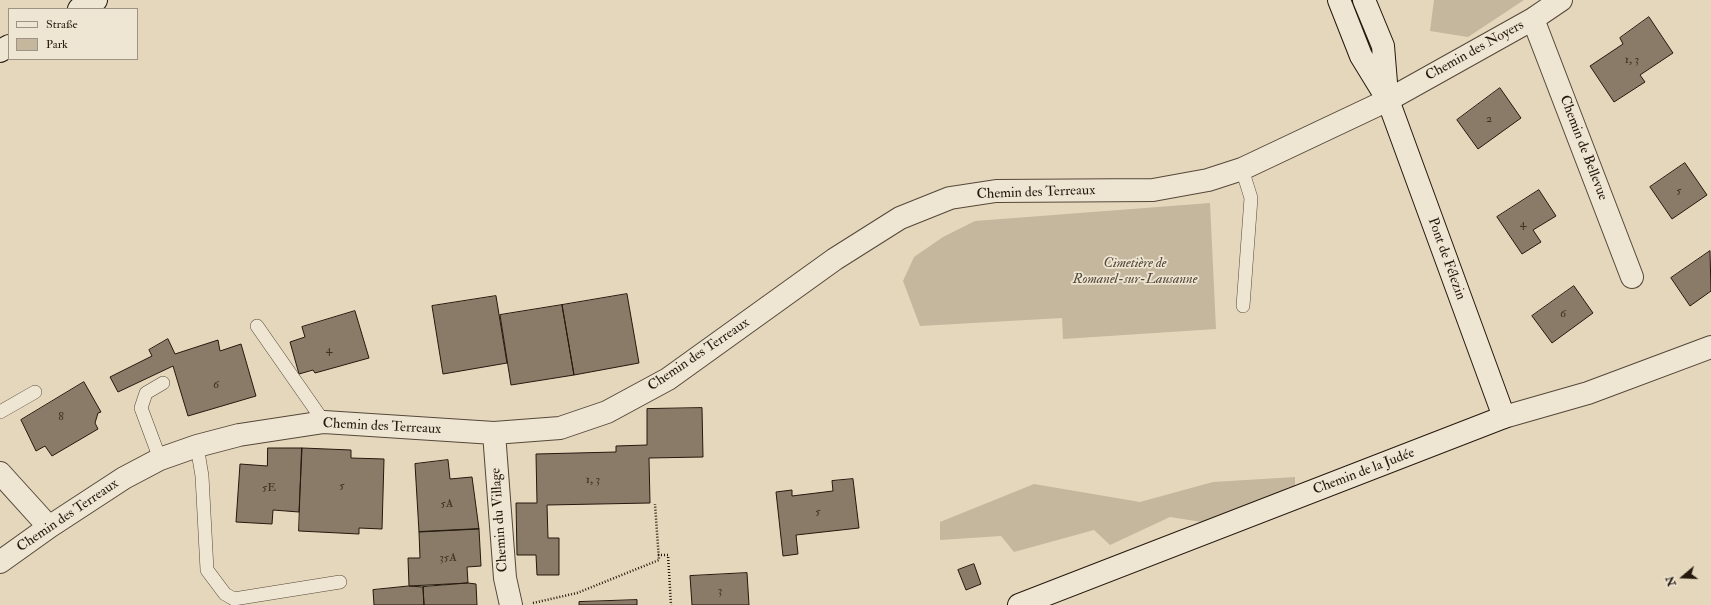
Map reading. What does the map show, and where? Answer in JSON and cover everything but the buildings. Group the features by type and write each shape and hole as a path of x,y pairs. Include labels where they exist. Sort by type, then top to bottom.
{"street":[{"path":"81,8 96,0"},
{"name":"Pont de Félezin","path":"1339,0 1361,56 1388,100 1504,417"},
{"name":"Pont de Félezin","path":"1364,0 1383,46 1388,100"},
{"name":"Chemin des Noyers","path":"1388,100 1533,19 1561,0"},
{"name":"Chemin de Bellevue","path":"1533,19 1632,277"},
{"name":"Chemin des Terreaux","path":"0,562 49,527 124,478 160,459 197,446 239,435 324,422 494,433 560,428 607,412 668,379 835,259 900,218 950,198 996,191 1153,190 1208,180 1242,169 1388,100"},
{"name":"Chemin de la Judée","path":"1019,605 1504,417 1588,393 1711,347"},
{"name":"Chemin du Village","path":"494,433 504,578 511,605"},
{"path":"0,473 49,527"}],"lane":[{"path":"1242,169 1251,198 1244,306"},
{"path":"257,326 324,422"},
{"path":"160,459 141,408 146,393 163,384"},
{"path":"0,412 35,392"},
{"path":"197,446 202,476 207,570 225,594 234,599 340,582"}],"path":[{"path":"527,605 577,593 659,560 655,504"},
{"path":"658,555 668,555 671,605"}],"green space":[{"path":"1434,0 1524,0 1468,37 1430,31"},
{"name":"Cimetière de Romanel-sur-Lausanne","path":"1210,203 1216,329 1063,339 1062,318 920,326 903,281 914,257 943,237 975,221"},
{"path":"1295,477 1295,493 1208,523 1170,517 1110,545 1094,530 1014,552 1001,536 940,540 940,522 1034,484 1140,502 1213,482"}]}
